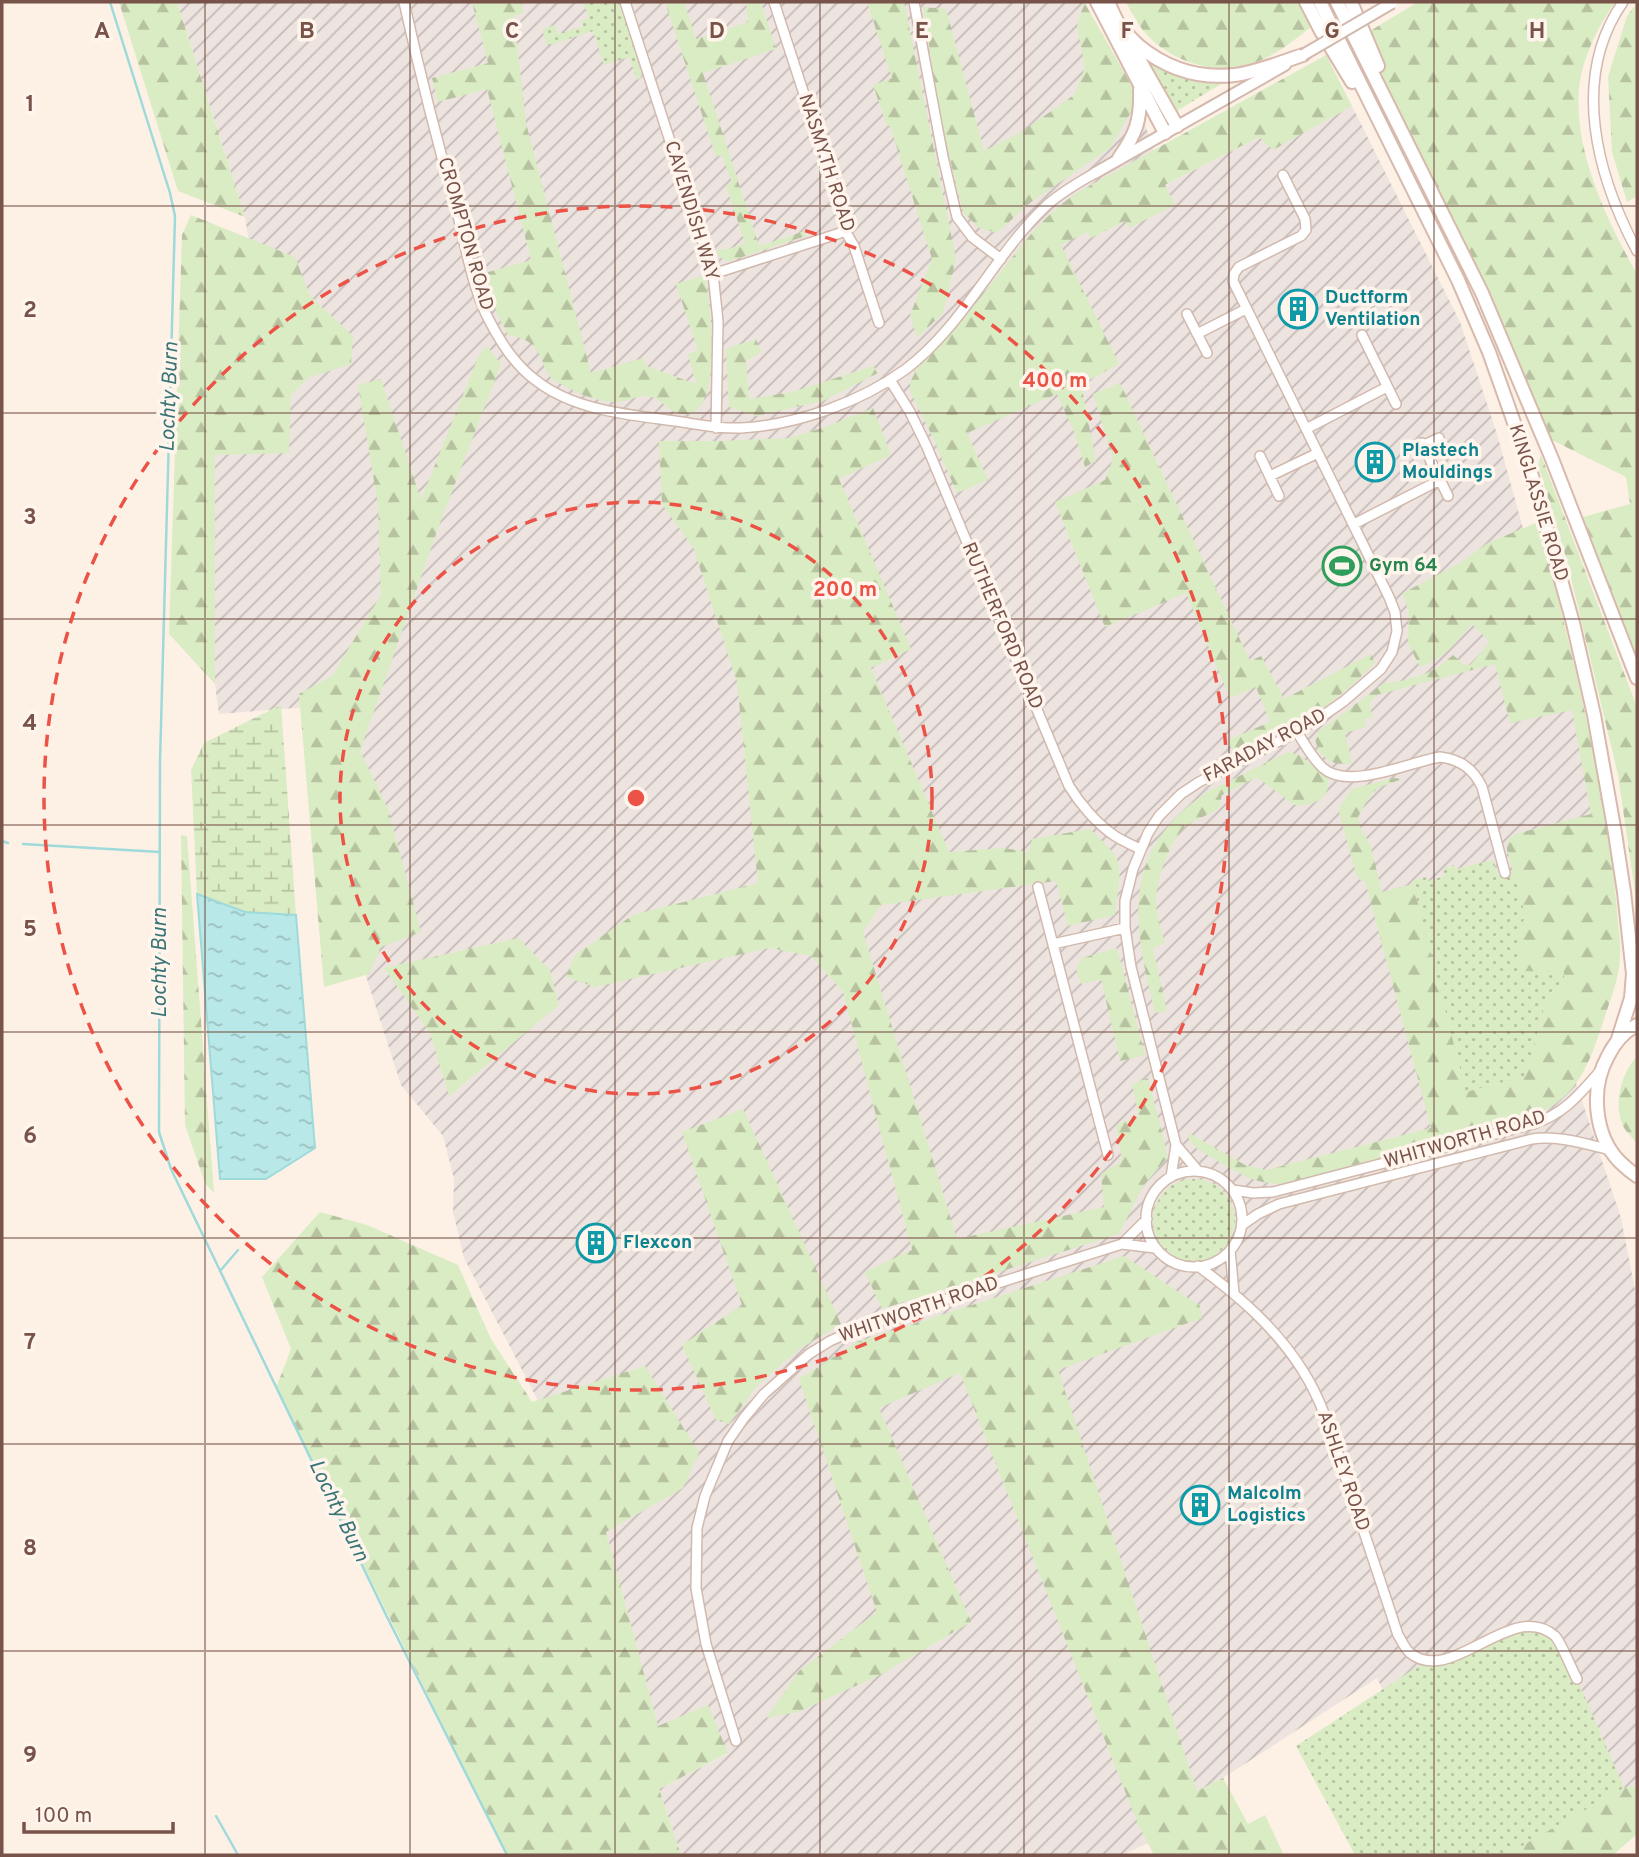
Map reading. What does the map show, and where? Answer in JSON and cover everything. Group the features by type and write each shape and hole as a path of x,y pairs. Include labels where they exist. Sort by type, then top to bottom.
{"main road":[{"path":"1097,2 1140,86 1171,129"},
{"path":"1108,2 1171,129"},
{"path":"1306,2 1405,173"},
{"name":"KINGLASSIE ROAD","path":"1320,2 1458,280 1489,352 1528,462 1573,624 1615,833 1633,974 1631,998 1618,1039"},
{"name":"KINGLASSIE ROAD","path":"1337,2 1497,328 1576,519 1637,678"},
{"path":"1351,2 1423,174"},
{"path":"1121,27 1150,55 1178,70 1192,74 1235,75 1303,55"},
{"path":"1119,158 1138,125 1140,86"},
{"path":"1637,1026 1618,1039 1600,1071 1596,1091 1598,1117 1604,1137 1619,1161 1637,1176"}],"street":[{"name":"CROMPTON ROAD","path":"404,2 477,289 494,330 510,355 536,381 579,403 716,428 762,426 793,419 847,403 879,387 908,367 933,343 1031,222 1069,188 1393,2"},
{"name":"CAVENDISH WAY","path":"625,2 713,274 718,321 716,428"},
{"name":"NASMYTH ROAD","path":"774,2 844,217 844,229 853,246 879,323"},
{"path":"914,2 957,217 972,237 1001,260"},
{"path":"1623,2 1601,47 1594,78 1595,137 1606,179 1637,251"},
{"name":"FARADAY ROAD","path":"1171,1177 1176,1145 1131,967 1125,928 1127,888 1140,849 1159,816 1181,794 1297,732 1334,708 1370,680 1387,661 1396,641 1392,605 1233,281 1236,270 1301,236 1306,230 1305,219 1283,175"},
{"path":"713,274 835,235 844,229"},
{"path":"1197,334 1246,309"},
{"path":"1187,314 1207,353"},
{"path":"1362,335 1396,404"},
{"name":"RUTHERFORD ROAD","path":"890,380 927,447 1069,786 1080,802 1107,829 1140,849"},
{"path":"1306,429 1387,387"},
{"path":"1439,438 1423,444 1448,496"},
{"path":"1270,476 1318,453"},
{"path":"1260,456 1279,496"},
{"path":"1354,524 1440,480"},
{"path":"1297,732 1320,765 1330,773 1343,777 1360,776 1440,757 1464,765 1475,775 1482,787 1505,873"},
{"path":"1038,887 1108,1155"},
{"path":"1053,944 1125,928"},
{"name":"WHITWORTH ROAD","path":"1233,1190 1273,1192 1548,1119 1566,1107 1600,1071"},
{"name":"WHITWORTH ROAD","path":"1242,1225 1279,1204 1532,1139 1568,1140 1611,1150"},
{"name":"FARADAY ROAD","path":"1176,1145 1198,1171"},
{"path":"1198,1171 1211,1174 1233,1190 1238,1200 1242,1225 1239,1237 1230,1250 1211,1264 1179,1266 1166,1260 1148,1236 1150,1201 1158,1187 1171,1177 1198,1171"},
{"name":"WHITWORTH ROAD","path":"1122,1244 1147,1219"},
{"name":"WHITWORTH ROAD","path":"736,1741 706,1644 696,1588 697,1528 705,1496 728,1441 764,1394 809,1354 858,1329 1122,1244 1155,1248"},
{"path":"1230,1250 1234,1293"},
{"name":"ASHLEY ROAD","path":"1198,1266 1234,1293 1273,1331 1297,1362 1311,1386 1335,1443 1398,1635 1409,1653 1426,1661 1449,1659 1512,1628 1538,1627 1556,1637 1577,1679"}],"shaded area":[{"path":"177,2 1084,2 1133,88 1165,185 1259,137 1274,149 1352,106 1460,322 1497,434 1572,706 1601,856 1571,1068 1621,1218 1637,1300 1637,1785 1624,1788 1506,1855 1464,1855 1377,1678 1223,1778 1197,1791 1181,1828 1122,1855 681,1855 659,1789 727,1754 658,1727 606,1532 464,1258 453,1212 454,1179 443,1136 401,1085 363,967 306,707 219,714 215,684 214,454 265,344 245,217"}],"green space":[{"path":"119,2 177,2 245,217 178,191"},
{"path":"472,2 521,2 524,13 514,16 526,123 591,373 643,358 646,366 696,384 688,354 698,350 676,284 705,275 710,307 712,353 706,394 699,408 687,414 680,414 651,397 613,402 582,394 552,378 530,343 508,335 481,274 531,260 487,89 438,102 432,78 488,63"},
{"path":"583,2 619,2 641,72 639,79 637,80 629,57 604,65 593,31 547,46 542,29 555,25 558,34 583,26 581,20 589,18"},
{"path":"665,2 684,2 696,39 748,22 746,2 761,2 776,49 703,73 759,246 805,231 806,236 733,260 726,261 718,256 719,249 745,243 726,186 732,183 722,155 716,157"},
{"path":"867,2 904,2 956,259 943,313 917,338 910,315 932,259 890,126 887,126 873,85 892,78"},
{"path":"1084,2 1133,88 1131,112 1110,148 1031,202 997,233 979,228 963,212 940,118 923,7 946,9 984,151 1023,131 1074,95 1085,67 1077,26"},
{"path":"1126,2 1297,2 1311,27 1283,48 1259,61 1238,67 1211,67 1184,60 1160,47 1136,21"},
{"path":"1418,2 1615,2 1599,28 1587,56 1578,100 1580,126 1592,178 1613,229 1637,274 1637,678 1576,519 1630,504 1626,477 1540,434 1423,174 1365,34"},
{"path":"1637,3 1637,196 1627,202 1612,152 1608,77 1627,16"},
{"path":"1326,55 1352,106 1273,150 1259,137 1165,185 1175,205 1129,228 1125,221 1091,238 1087,232 1061,245 1119,364 1087,381 1082,389 1096,461 1085,467 1075,434 1057,394 967,433 988,480 957,493 910,391 914,371 959,324 1036,228 1067,200"},
{"path":"1144,57 1228,80 1175,112"},
{"path":"191,215 295,257 310,296 353,336 351,364 308,378 291,395 289,453 215,455 215,684 169,634 182,235"},
{"path":"756,339 761,352 746,361 749,399 792,392 873,366 878,373 823,401 757,416 729,407 726,349"},
{"path":"487,346 501,364 440,523 360,751 388,809 421,932 381,947 369,974 324,987 299,694 332,676 381,595 378,505 358,385 381,379 421,500 479,355"},
{"path":"1120,383 1250,661 1261,656 1284,699 1371,654 1375,663 1317,713 1234,754 1228,740 1270,722 1256,687 1230,698 1186,593 1105,627 1055,502 1105,480 1113,459 1093,394"},
{"path":"873,408 891,455 839,479 911,649 871,668 949,852 1003,848 1029,852 1032,839 1090,829 1114,854 1119,867 1115,915 1068,926 1056,881 881,905 863,932 957,1239 1104,1207 1101,1174 1122,1161 1116,1125 1139,1116 1132,1084 1148,1078 1168,1157 1143,1186 1119,1234 882,1309 865,1272 912,1250 843,992 811,956 770,948 595,987 566,977 575,955 633,915 758,883 737,682 693,547 662,504 659,441 789,438"},
{"path":"1541,455 1637,707 1637,906 1618,775 1567,561 1538,465"},
{"path":"1538,522 1587,721 1603,802 1616,902 1619,969 1590,1058 1564,1097 1535,1115 1291,1182 1265,1182 1241,1174 1196,1148 1187,1132 1245,1165 1266,1170 1431,1128 1365,881 1360,880 1356,874 1339,812 1340,806 1354,788 1395,778 1402,779 1380,787 1371,794 1358,817 1361,829 1370,844 1382,892 1413,884 1466,1092 1526,1076 1545,1004 1564,981 1564,972 1520,971 1519,925 1526,918 1507,845 1510,838 1516,834 1591,814 1572,710 1510,723 1495,664 1377,695 1369,704 1373,717 1364,720 1366,727 1345,733 1352,763 1339,764 1328,760 1319,751 1315,738 1318,732 1384,683 1425,674 1453,655 1463,664 1470,665 1490,642 1472,624 1443,655 1420,667 1408,643 1409,614 1403,593 1460,563 1488,543"},
{"path":"281,705 296,915 245,912 197,894 191,770 204,743"},
{"path":"1288,752 1300,755 1328,779 1323,797 1307,805 1294,805 1257,777 1222,795 1219,808 1186,826 1169,850 1158,882 1156,901 1165,943 1153,948 1167,1011 1155,1013 1141,949 1139,919 1140,891 1146,865 1159,839 1179,815 1207,792"},
{"path":"181,835 187,836 214,1193 205,1183 185,1125"},
{"path":"1493,860 1498,875 1514,871 1526,918 1520,971 1564,972 1564,981 1545,1004 1526,1076 1466,1092 1412,881 1426,877 1428,881 1445,876 1443,869 1454,865 1456,869"},
{"path":"518,938 550,970 559,1005 449,1096 430,1033 384,968"},
{"path":"1117,948 1145,1055 1120,1061 1101,979 1081,984 1076,969 1082,958"},
{"path":"1637,1056 1637,1144 1623,1126 1619,1098 1623,1080"},
{"path":"743,1109 841,1324 798,1350 756,1387 729,1424 716,1420 682,1345 742,1305 682,1132"},
{"path":"1194,1179 1210,1182 1223,1191 1232,1204 1235,1220 1232,1236 1223,1249 1210,1258 1194,1261 1178,1258 1165,1249 1156,1236 1153,1220 1156,1204 1165,1191 1178,1182"},
{"path":"320,1212 367,1225 458,1265 491,1339 532,1402 645,1366 699,1453 683,1488 606,1532 658,1726 708,1705 728,1753 659,1789 681,1855 507,1855 276,1388 291,1349 262,1277"},
{"path":"1124,1256 1200,1306 1202,1318 1058,1370 1197,1791 1223,1778 1248,1824 1265,1815 1282,1855 1154,1855 1138,1824 960,1373 879,1408 971,1622 882,1674 798,1712 766,1718 799,1671 877,1612 799,1379 857,1342"},
{"path":"1538,1627 1556,1637 1624,1788 1506,1855 1355,1855 1296,1746 1426,1661 1449,1659 1512,1628"},
{"path":"1637,1785 1637,1834 1613,1855 1506,1855 1624,1788"}],"water":[{"path":"197,894 245,912 296,915 315,1148 266,1179 220,1179"}],"waterway":[{"name":"Lochty Burn","path":"110,2 175,216 160,762 159,1132 171,1169 388,1619 507,1855"},
{"path":"2,841 8,843"},
{"path":"23,844 160,852"},
{"path":"220,1271 238,1250"},
{"path":"216,1816 238,1855"}],"place":[{"name":"Ductform Ventilation","path":"1298,309"},
{"name":"Plastech Mouldings","path":"1375,462"},
{"name":"Gym 64","path":"1342,566"},
{"name":"Flexcon","path":"596,1243"},
{"name":"Malcolm Logistics","path":"1200,1505"}]}
